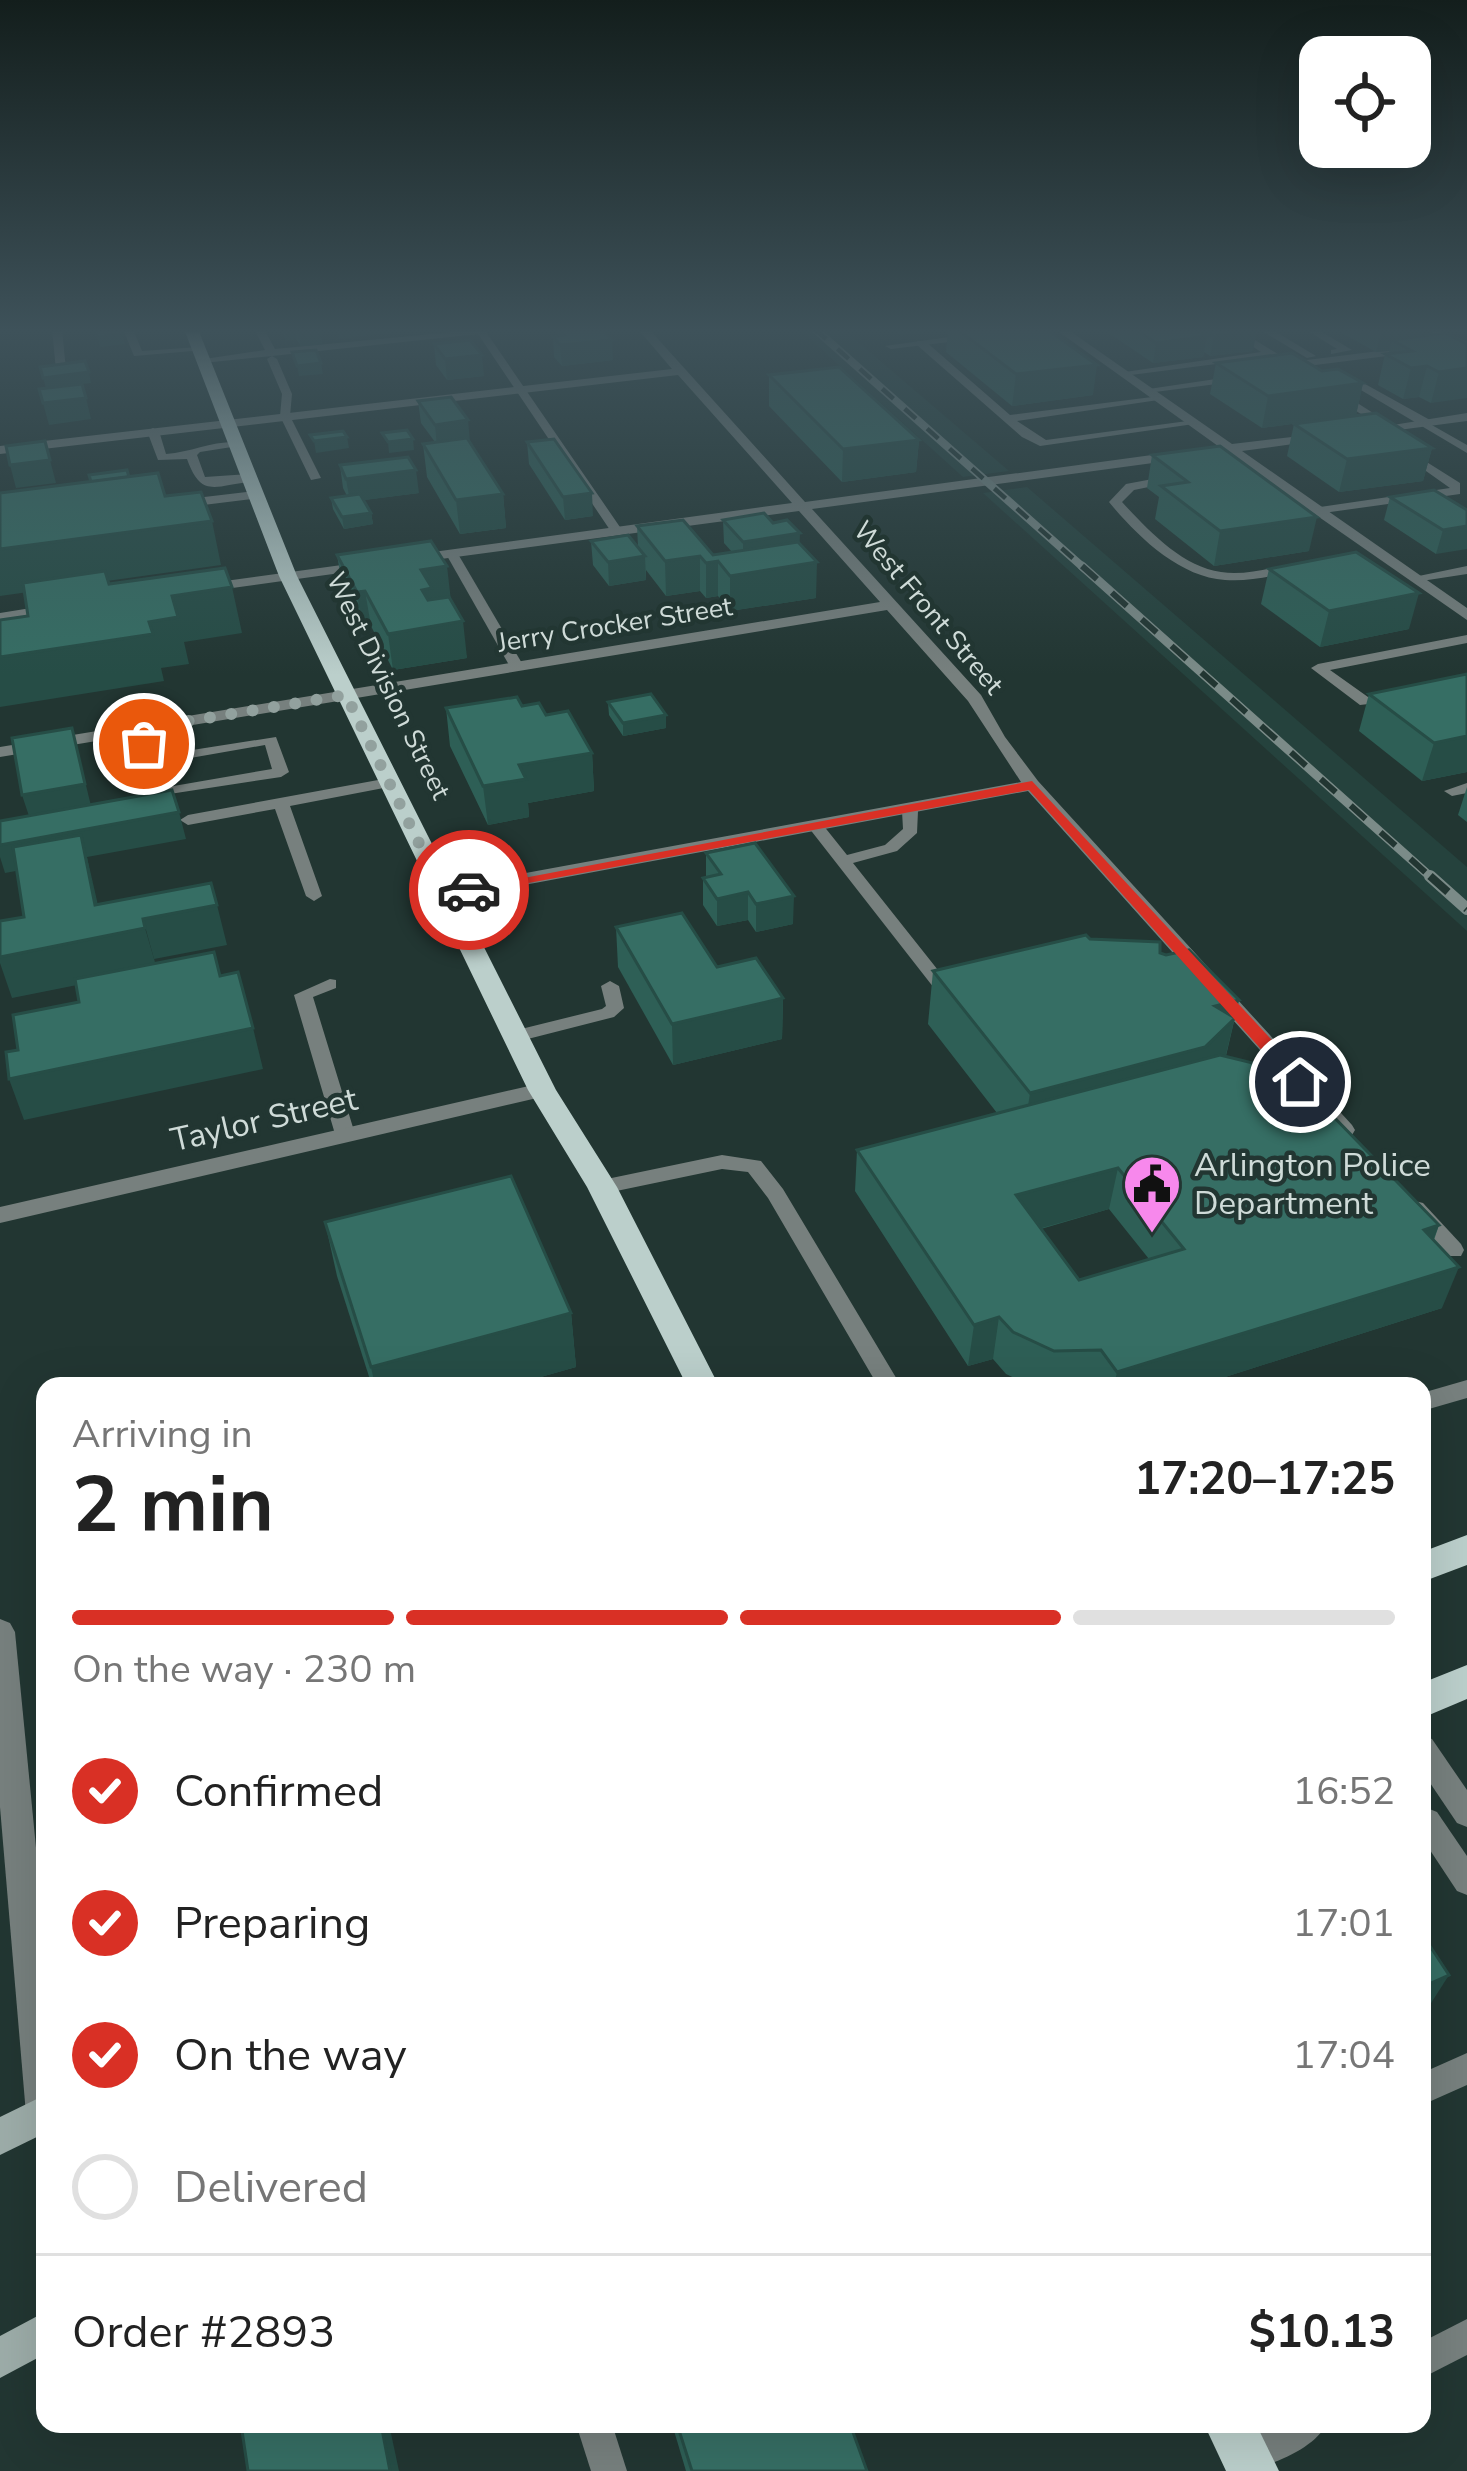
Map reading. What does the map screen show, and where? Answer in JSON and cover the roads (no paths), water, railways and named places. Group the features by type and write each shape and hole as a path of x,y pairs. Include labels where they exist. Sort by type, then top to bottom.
{"main road":[{"name":"West Division Street","path":"235,444 287,576 444,894 542,1090 602,1187 698,1377"},
{"path":"1431,1564 1467,1550"},
{"path":"1431,1697 1467,1682"},
{"path":"0,2137 36,2118"},
{"path":"0,2358 36,2337"}],"street":[{"path":"0,450 46,444"},
{"name":"West Front Street","path":"749,444 975,699 1032,785 1361,1149"},
{"path":"1225,444 1467,615"},
{"path":"193,589 1250,444"},
{"name":"Jerry Crocker Street","path":"0,752 892,604"},
{"path":"0,618 79,605"},
{"path":"444,894 1032,785"},
{"name":"Taylor Street","path":"0,1215 542,1090"},
{"path":"1407,1199 1452,1250"},
{"path":"0,1632 36,2026"}],"lane":[{"path":"157,444 162,458 191,455 206,444"},
{"path":"299,444 315,478"},
{"path":"559,444 616,530"},
{"path":"1320,511 1456,491 1456,486 1395,444"},
{"path":"191,455 200,479 252,486"},
{"path":"1234,470 1258,467"},
{"path":"1195,476 1130,487 1115,502 1192,566 1211,574 1230,577 1313,564"},
{"path":"162,506 252,486"},
{"path":"452,554 516,665"},
{"path":"1355,558 1382,554"},
{"path":"1415,578 1467,570"},
{"path":"1406,696 1365,703 1318,668 1467,638"},
{"path":"140,729 156,794 281,772 260,709"},
{"path":"149,760 271,740"},
{"path":"188,820 389,782"},
{"path":"281,802 314,896"},
{"path":"843,862 891,848 902,840 910,830 910,811"},
{"path":"817,828 940,984"},
{"path":"330,984 303,995 345,1134"},
{"path":"516,1036 608,1013 615,1008 610,986"},
{"path":"602,1187 722,1162 754,1166 776,1194 885,1377"},
{"path":"1431,1399 1467,1389"},
{"path":"1431,1761 1465,1810 1431,1820"},
{"path":"1431,1832 1467,1881"},
{"path":"1431,2086 1467,2069"},
{"path":"1431,2356 1467,2336"},
{"path":"597,2433 609,2471"},
{"path":"1243,2451 1286,2433"}],"railway":[{"path":"945,444 1085,569"},
{"path":"1082,566 1433,879"},
{"path":"1430,876 1467,909"}],"place":[{"name":"Arlington Police Department","path":"1152,1235"}]}
